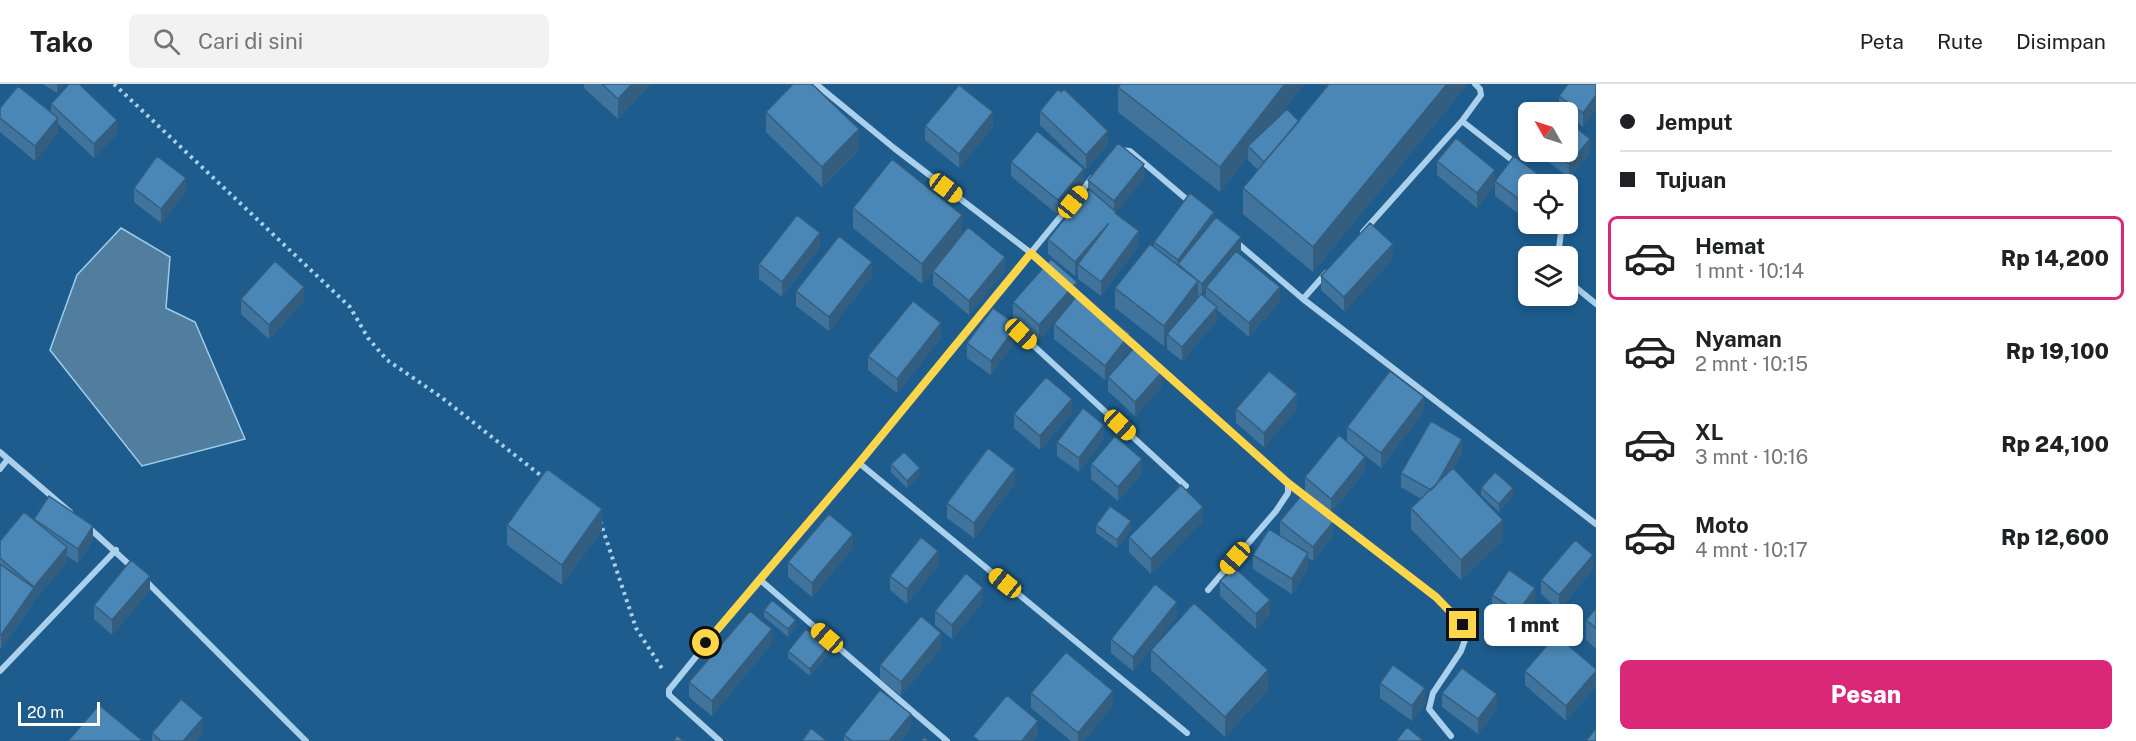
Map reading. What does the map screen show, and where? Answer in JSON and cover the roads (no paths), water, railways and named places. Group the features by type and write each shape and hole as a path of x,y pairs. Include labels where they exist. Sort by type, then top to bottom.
{"street":[{"path":"816,84 1058,276"},
{"path":"1358,236 1462,121 1481,95 1480,89 1475,84"},
{"path":"1462,121 1523,168"},
{"path":"1115,150 1130,151 1199,210"},
{"path":"720,741 669,695 669,690 692,659 859,463 1094,176"},
{"path":"1225,232 1303,299 1596,524"},
{"path":"1303,299 1334,263"},
{"path":"1578,289 1596,304"},
{"path":"988,304 997,312"},
{"path":"1005,319 1186,486"},
{"path":"1119,330 1288,483 1436,597 1463,625 1466,637 1461,651 1433,693 1429,709 1451,736"},
{"path":"0,452 116,550 306,741"},
{"path":"0,469 8,459"},
{"path":"859,463 1187,733"},
{"path":"1208,590 1276,511 1288,493 1288,483"},
{"path":"0,671 116,550"},
{"path":"759,579 947,741"}],"water":[{"path":"121,228 170,257 166,308 195,322 245,439 142,466 50,350 77,275"}]}
